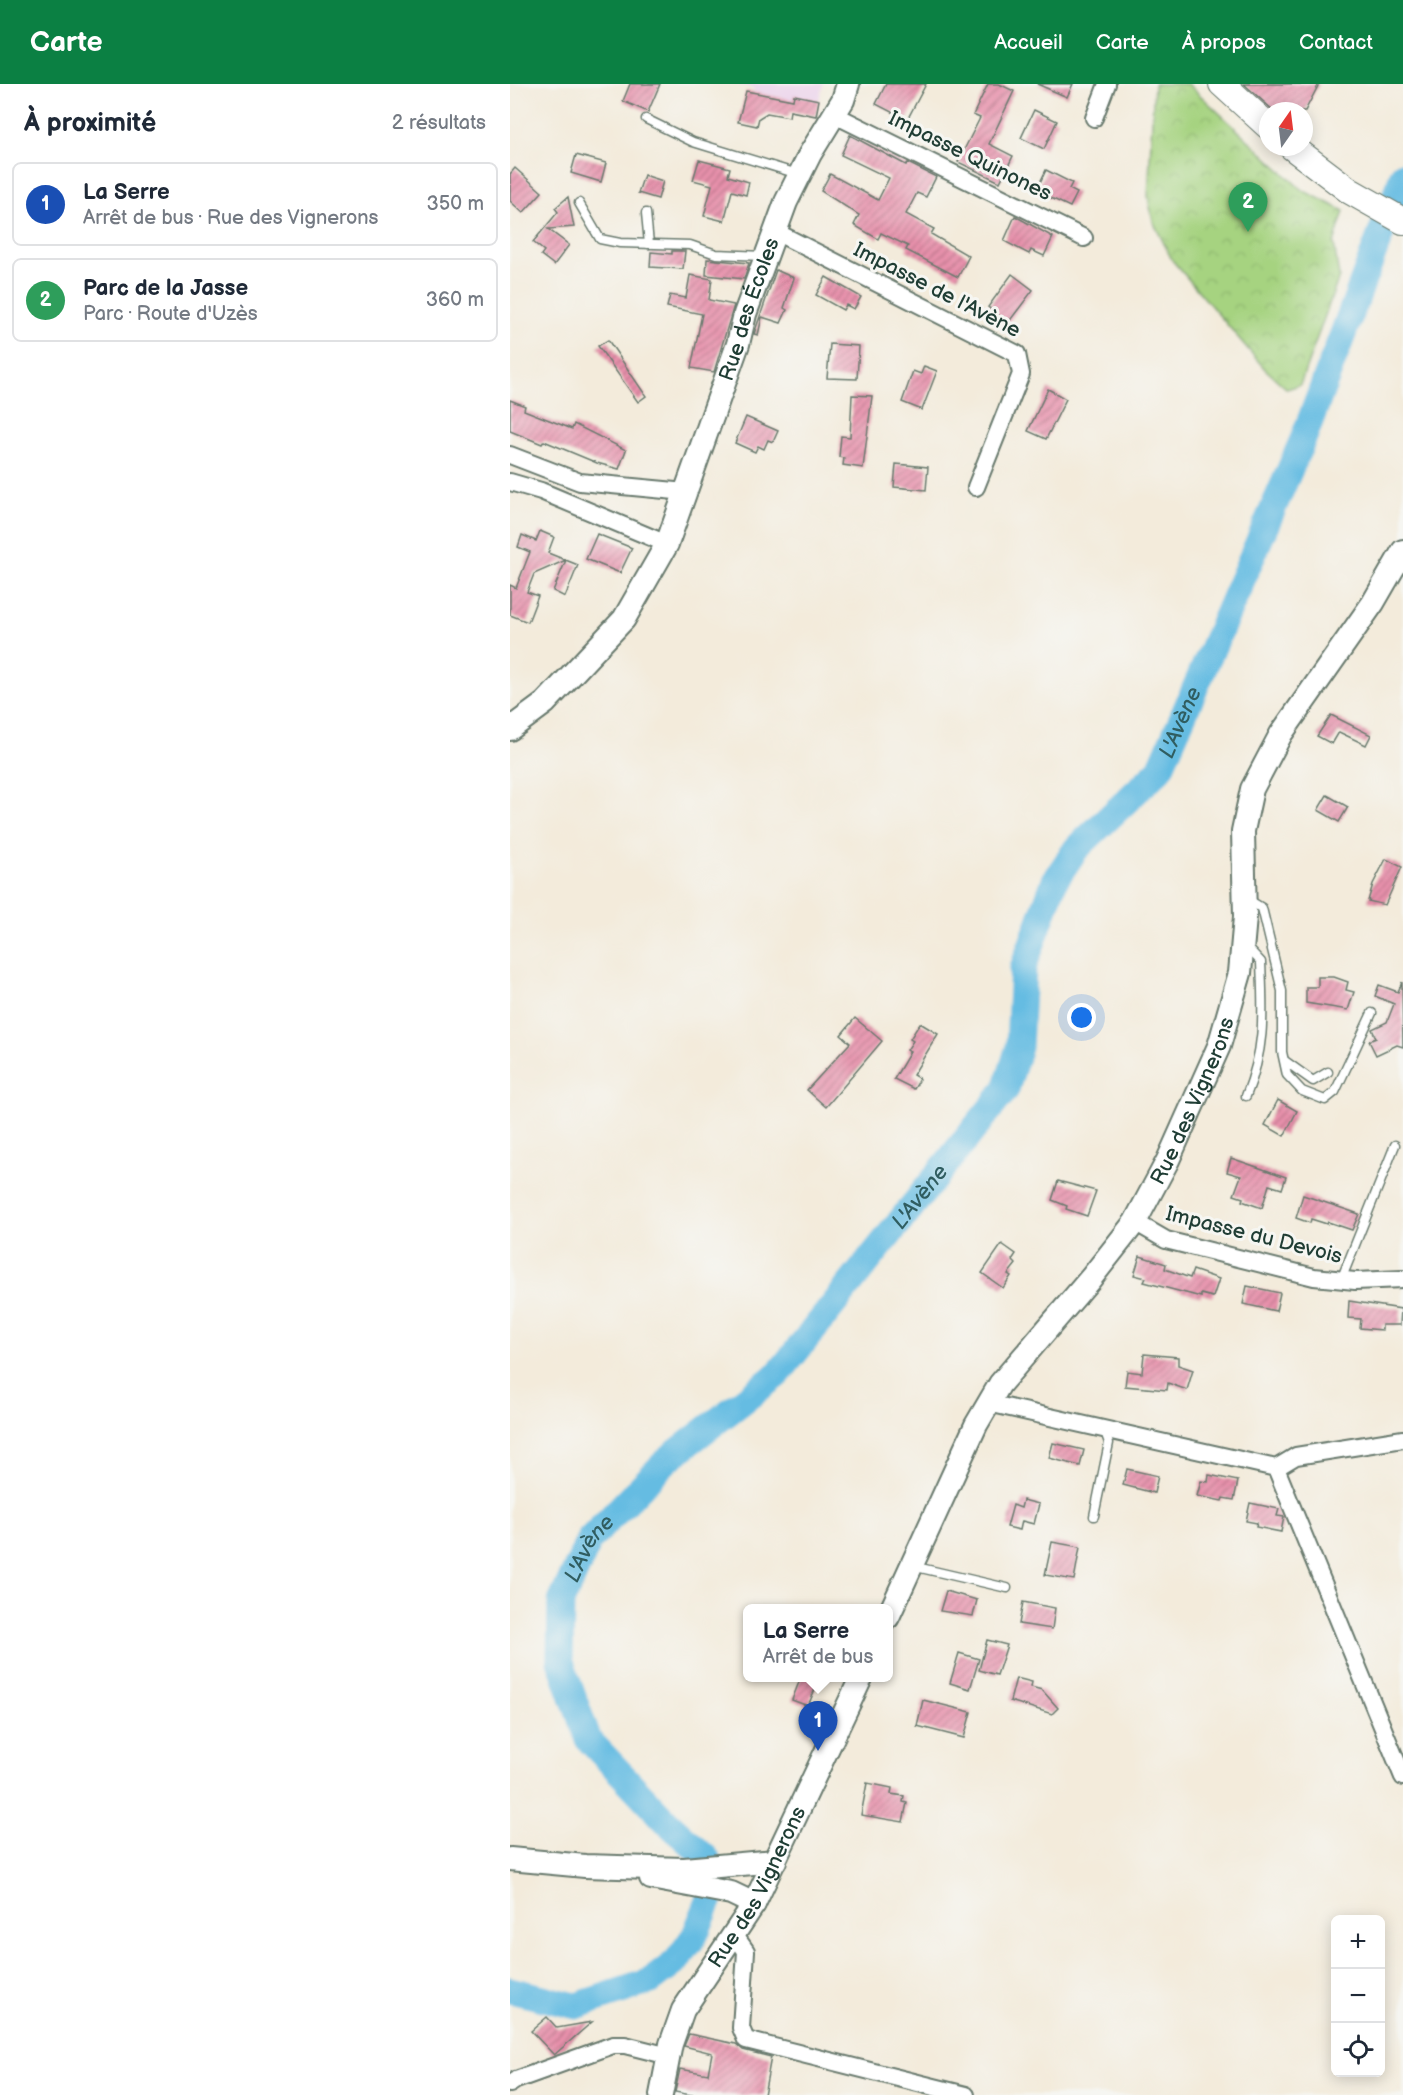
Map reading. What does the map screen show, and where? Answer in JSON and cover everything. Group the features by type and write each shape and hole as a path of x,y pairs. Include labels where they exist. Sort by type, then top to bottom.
{"main road":[{"path":"1222,84 1259,118"},
{"path":"1304,156 1350,191 1403,221"}],"street":[{"name":"Rue des Écoles","path":"510,729 545,703 624,619 667,544 738,344 745,314 776,232 799,174 835,115 848,84"},
{"path":"1094,118 1107,84"},
{"name":"Impasse Quinones","path":"835,115 1084,238"},
{"name":"Impasse de l'Avène","path":"776,232 1017,354 1021,374 976,487"},
{"path":"510,454 580,482 686,492"},
{"path":"510,482 541,491 667,544"},
{"name":"Rue des Vignerons","path":"893,1606 988,1403 1010,1371 1092,1278 1135,1222 1194,1107 1219,1046 1240,973 1244,897 1243,831 1252,789 1281,734 1373,603 1403,551"},
{"name":"Impasse du Devois","path":"1135,1222 1150,1233 1166,1240 1314,1277 1341,1281 1403,1278"},
{"path":"988,1403 1276,1468 1296,1456 1403,1438"},
{"path":"1276,1468 1403,1777"},
{"name":"Rue des Vignerons","path":"661,2095 682,2010 754,1904 859,1682"},
{"path":"510,1859 684,1877 731,1893 754,1904"},
{"path":"684,1877 737,1865 775,1861"},
{"path":"734,1934 746,1951 741,2028 747,2040 966,2095"},
{"path":"510,2084 613,2045 626,2045 669,2056"}],"lane":[{"path":"646,119 693,142 799,174"},
{"path":"579,203 600,239 620,243 690,245 716,254 768,256"},
{"path":"646,213 649,244"},
{"path":"1244,897 1262,908 1282,991 1282,1052 1287,1075 1302,1091 1325,1100 1335,1092 1372,1013"},
{"path":"1243,944 1261,962 1264,1022 1258,1066 1246,1096"},
{"path":"1285,1061 1313,1081 1328,1072"},
{"path":"1341,1281 1395,1145"},
{"path":"1094,1516 1109,1443 1104,1429"},
{"path":"912,1565 1007,1588"}],"shaded area":[{"path":"734,84 823,84 819,100 794,95 793,100 753,92 754,88"}],"green space":[{"path":"1154,84 1188,84 1259,150 1259,156 1265,156 1302,190 1344,211 1334,243 1339,277 1300,385 1287,389 1265,369 1172,260 1153,221 1148,197"}],"building":[{"path":"630,84 660,84 648,112 623,101"},
{"path":"886,84 926,84 907,120 876,104"},
{"path":"988,84 999,84 1014,91 989,144 1013,156 1000,182 958,162 980,118 973,115"},
{"path":"1037,84 1073,84 1067,97"},
{"path":"1244,84 1319,84 1310,102 1264,102"},
{"path":"746,91 793,100 794,95 819,100 816,116 790,111 789,117 767,113 759,118 757,126 738,122"},
{"path":"1034,110 1057,121 1044,149 1021,138"},
{"path":"850,135 906,165 908,163 936,177 926,197 917,193 906,214 934,229 931,234 969,256 958,277 906,250 908,246 881,233 878,239 854,225 859,215 821,191 830,174 878,200 889,178 841,155"},
{"path":"576,155 606,163 601,182 571,173"},
{"path":"699,160 730,168 728,176 749,182 746,195 732,191 724,221 704,216 712,185 693,180"},
{"path":"515,168 542,192 523,213 510,201 510,174"},
{"path":"1046,170 1072,183 1069,189 1077,193 1070,207 1036,191"},
{"path":"644,175 663,181 658,199 638,193"},
{"path":"568,197 574,227 548,229 569,245 554,265 541,255 544,251 533,242 558,212 555,208"},
{"path":"1015,216 1053,237 1044,256 1031,250 1029,254 1004,241"},
{"path":"672,251 685,251 683,269 650,267 651,252 672,254"},
{"path":"707,259 749,263 744,279 706,275"},
{"path":"776,270 794,278 784,308 787,310 781,323 762,317 758,335 754,334"},
{"path":"1012,274 1033,290 1008,323 988,307"},
{"path":"690,275 712,279 709,300 734,305 714,372 691,368 702,314 667,307 670,295 686,298"},
{"path":"826,277 861,297 854,309 846,305 843,310 816,295"},
{"path":"608,340 646,396 638,402 598,346"},
{"path":"830,344 859,346 857,379 827,378"},
{"path":"924,366 937,371 922,410 902,402 913,371 921,374"},
{"path":"1048,389 1066,399 1046,439 1028,431"},
{"path":"852,395 872,396 863,468 843,465 844,458 839,457 841,436 850,437"},
{"path":"510,400 525,406 524,410 572,429 574,424 626,450 619,469 510,431"},
{"path":"746,417 778,431 773,442 768,440 764,449 758,446 755,452 735,443"},
{"path":"896,464 928,467 926,490 894,487"},
{"path":"540,531 554,537 548,553 566,560 534,574 527,592 538,596 528,622 510,615 510,585 516,588 530,552 518,547 522,535 536,541"},
{"path":"597,534 632,548 620,573 586,559"},
{"path":"566,560 578,565 565,597 553,591"},
{"path":"1331,715 1371,735 1366,745 1339,732 1332,744 1317,736"},
{"path":"1327,795 1348,807 1339,822 1318,810"},
{"path":"1386,859 1402,867 1385,905 1368,901 1373,884"},
{"path":"1318,977 1334,977 1348,982 1346,990 1354,992 1348,1010 1306,1003 1306,987 1318,987"},
{"path":"1402,982 1403,1047 1397,1045 1376,1055 1369,1041 1376,1038 1372,1029 1387,1022 1394,1004 1375,996 1379,985 1398,992"},
{"path":"855,1018 882,1041 826,1107 807,1090 850,1043 841,1035"},
{"path":"920,1023 938,1034 913,1075 920,1079 914,1089 894,1079 910,1052 907,1050 913,1041 910,1039"},
{"path":"1278,1100 1297,1111 1284,1136 1265,1125"},
{"path":"1231,1158 1286,1177 1282,1189 1269,1185 1262,1208 1242,1201 1243,1198 1234,1195 1241,1176 1227,1172"},
{"path":"1058,1181 1096,1191 1087,1216 1066,1209 1067,1206 1052,1200"},
{"path":"1303,1195 1359,1214 1352,1230 1328,1222 1327,1224 1311,1219 1310,1223 1296,1218"},
{"path":"1002,1244 1016,1254 1012,1260 1016,1264 1008,1274 1011,1276 1003,1288 982,1273"},
{"path":"1140,1256 1166,1264 1165,1269 1190,1278 1193,1270 1219,1279 1213,1297 1201,1294 1201,1297 1144,1282 1146,1278 1134,1275"},
{"path":"1247,1286 1280,1293 1276,1311 1243,1304"},
{"path":"1349,1301 1401,1309 1400,1325 1382,1325 1382,1330 1360,1328 1361,1319 1348,1318"},
{"path":"1144,1354 1178,1357 1178,1365 1193,1370 1187,1390 1168,1383 1167,1390 1125,1386 1127,1371 1142,1373"},
{"path":"1053,1443 1084,1450 1080,1466 1049,1458"},
{"path":"1127,1469 1158,1476 1154,1493 1123,1485"},
{"path":"1209,1475 1238,1481 1234,1500 1223,1498 1222,1501 1197,1496 1201,1481 1208,1482"},
{"path":"1023,1500 1039,1504 1034,1524 1022,1521 1020,1530 1007,1527 1013,1505 1021,1508"},
{"path":"1250,1503 1279,1509 1277,1516 1284,1517 1281,1532 1256,1527 1257,1523 1246,1521"},
{"path":"1052,1542 1080,1547 1074,1580 1045,1575"},
{"path":"946,1591 977,1600 973,1616 940,1611"},
{"path":"1023,1602 1055,1608 1052,1629 1019,1624"},
{"path":"987,1640 1007,1645 997,1675 979,1670"},
{"path":"959,1653 979,1659 970,1689 950,1683"},
{"path":"1016,1678 1032,1682 1031,1687 1042,1690 1058,1708 1052,1714 1010,1701"},
{"path":"799,1682 818,1682 808,1706 792,1700"},
{"path":"923,1700 971,1712 964,1738 917,1726"},
{"path":"867,1783 892,1788 891,1794 904,1796 903,1802 907,1803 903,1822 861,1815"},
{"path":"547,2017 557,2028 592,2022 554,2055 531,2031"},
{"path":"689,2034 736,2044 743,2050 771,2057 764,2095 691,2095 675,2092 680,2069 708,2074 712,2053 684,2046"}],"waterway":[{"name":"L'Avène","path":"510,1990 576,2006 651,1981 676,1962 695,1935 712,1894 707,1859 667,1822 588,1739 560,1660 561,1602 590,1539 668,1459 778,1374 1006,1089 1019,1047 1023,968 1055,880 1076,849 1160,769 1304,437 1403,175"}],"place":[{"name":"Parc de la Jasse","path":"1248,232"},
{"name":"La Serre","path":"818,1751"}]}
